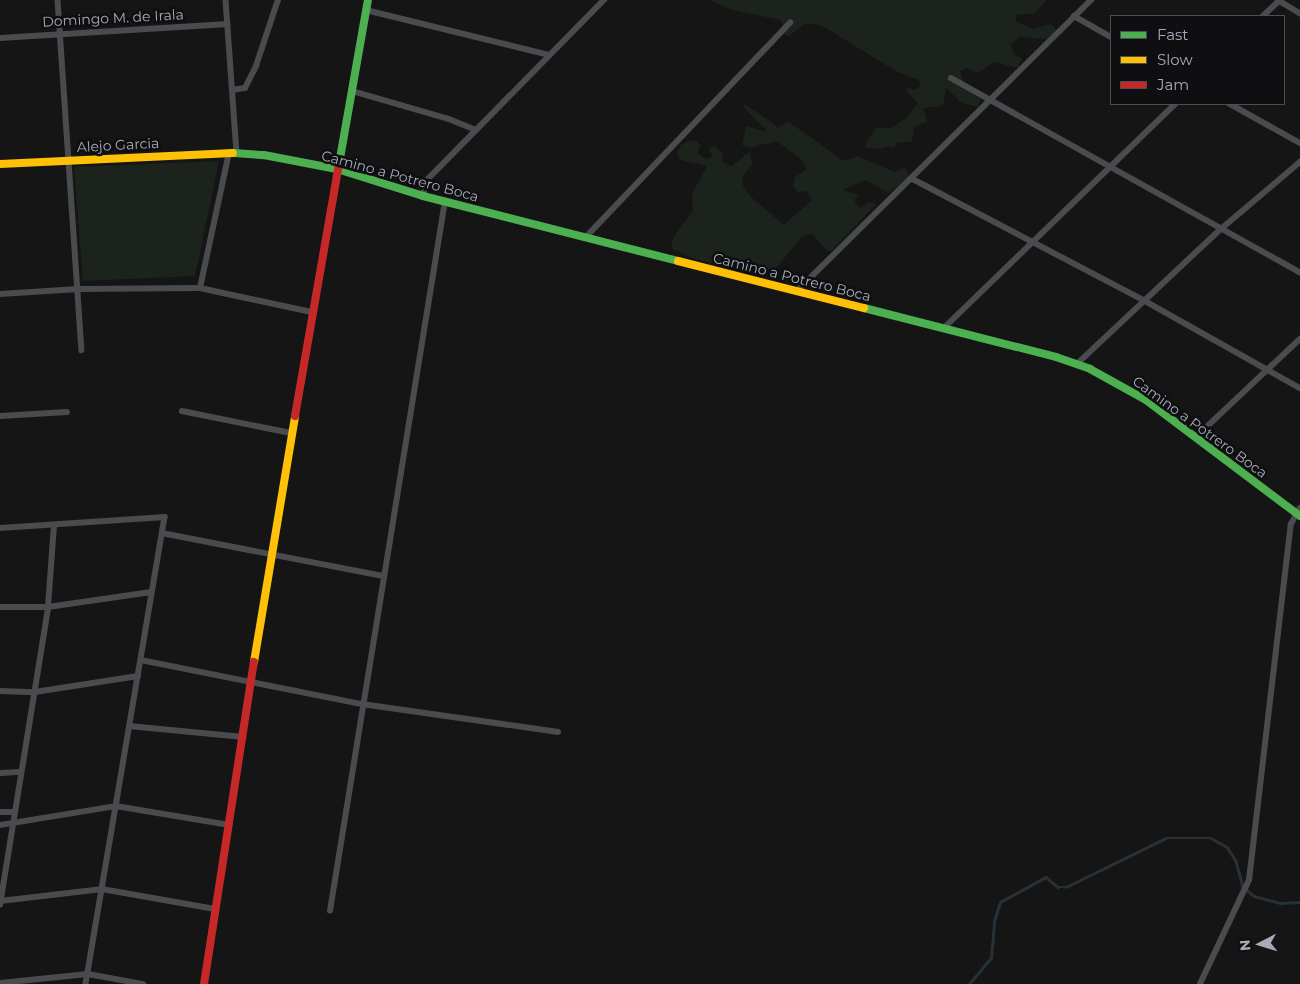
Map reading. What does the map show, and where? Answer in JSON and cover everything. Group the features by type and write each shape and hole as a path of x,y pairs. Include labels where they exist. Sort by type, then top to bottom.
{"street":[{"path":"58,0 82,350"},
{"path":"200,288 233,153 232,90 226,0"},
{"path":"232,90 245,88 256,66 278,0"},
{"path":"204,984 270,556 368,0"},
{"path":"423,196 426,181 597,3 604,0"},
{"path":"797,291 1090,0"},
{"path":"1264,15 1279,0 1300,13"},
{"path":"366,10 549,55"},
{"path":"1074,16 1110,36"},
{"path":"586,237 790,23"},
{"name":"Domingo M. de Irala","path":"0,38 228,24"},
{"path":"950,78 1300,272"},
{"path":"352,91 449,119 476,130"},
{"path":"944,328 1174,105"},
{"path":"1232,105 1300,143"},
{"name":"Camino a Potrero Boca","path":"233,153 338,169 423,196 944,328 1076,364 1119,383 1298,512"},
{"name":"Alejo Garcia","path":"0,164 233,153"},
{"path":"1076,364 1146,301 1221,229 1300,162"},
{"path":"911,178 1146,301 1267,367 1300,388"},
{"path":"330,911 362,704 445,201"},
{"path":"0,294 78,289 200,288 312,312"},
{"path":"1196,437 1267,367 1300,339"},
{"path":"182,411 291,433"},
{"path":"0,416 67,412"},
{"path":"1200,984 1246,888 1251,869 1291,524 1298,512"},
{"path":"0,528 54,526 165,517 86,984"},
{"path":"0,905 48,606 54,526"},
{"path":"162,533 270,556 383,576"},
{"path":"0,607 48,606 151,592"},
{"path":"141,660 251,684 362,704 558,732"},
{"path":"0,691 35,692 138,676"},
{"path":"129,726 243,737"},
{"path":"0,773 21,772"},
{"path":"0,825 116,806 229,825"},
{"path":"0,812 14,812"},
{"path":"0,901 102,889 216,909"},
{"path":"0,984 88,974 143,984"}],"shaded area":[{"path":"710,0 1047,0 1034,14 1017,14 1015,21 1033,29 1051,24 1056,30 1048,39 1020,37 1011,44 1014,55 1022,58 1018,68 994,62 978,73 967,68 960,71 965,88 981,100 977,107 962,103 946,88 943,106 923,108 927,122 914,127 912,142 897,142 894,148 890,146 879,149 867,148 865,145 876,128 892,128 906,118 918,103 906,91 908,88 916,90 921,84 919,80 896,71 821,25 805,24 789,36 785,35 781,20 732,10"},
{"path":"745,104 778,127 789,122 844,161 858,156 894,172 905,168 908,171 907,181 888,193 865,180 842,190 859,195 854,200 860,208 869,202 876,204 831,251 827,251 812,233 802,237 776,268 755,275 692,258 671,248 674,236 693,210 692,194 707,166 680,160 677,152 681,145 688,141 695,140 701,146 697,153 707,159 713,156 709,149 714,145 723,154 722,162 732,166 749,152 753,164 743,176 742,184 751,197 784,225 812,200 806,191 798,192 793,186 794,178 807,169 802,160 777,141 749,148 742,145 746,126 768,132 743,107"},
{"path":"219,161 195,276 83,281 74,167"}],"waterway":[{"path":"969,984 991,958 994,921 1000,902 1046,877 1058,887 1066,887 1166,838 1211,838 1227,847 1236,861 1243,887 1254,896 1281,903 1300,902"}],"traffic: fast":[{"path":"339,164 368,0"},
{"path":"233,153 264,155 337,169 423,196 678,261"},
{"path":"864,308 1056,357 1090,369 1146,400 1300,516"}],"traffic: slow":[{"path":"0,164 233,153"},
{"path":"678,261 864,308"},
{"path":"254,662 295,416"}],"traffic: jam":[{"path":"295,416 339,164"},
{"path":"204,984 254,662"}]}
